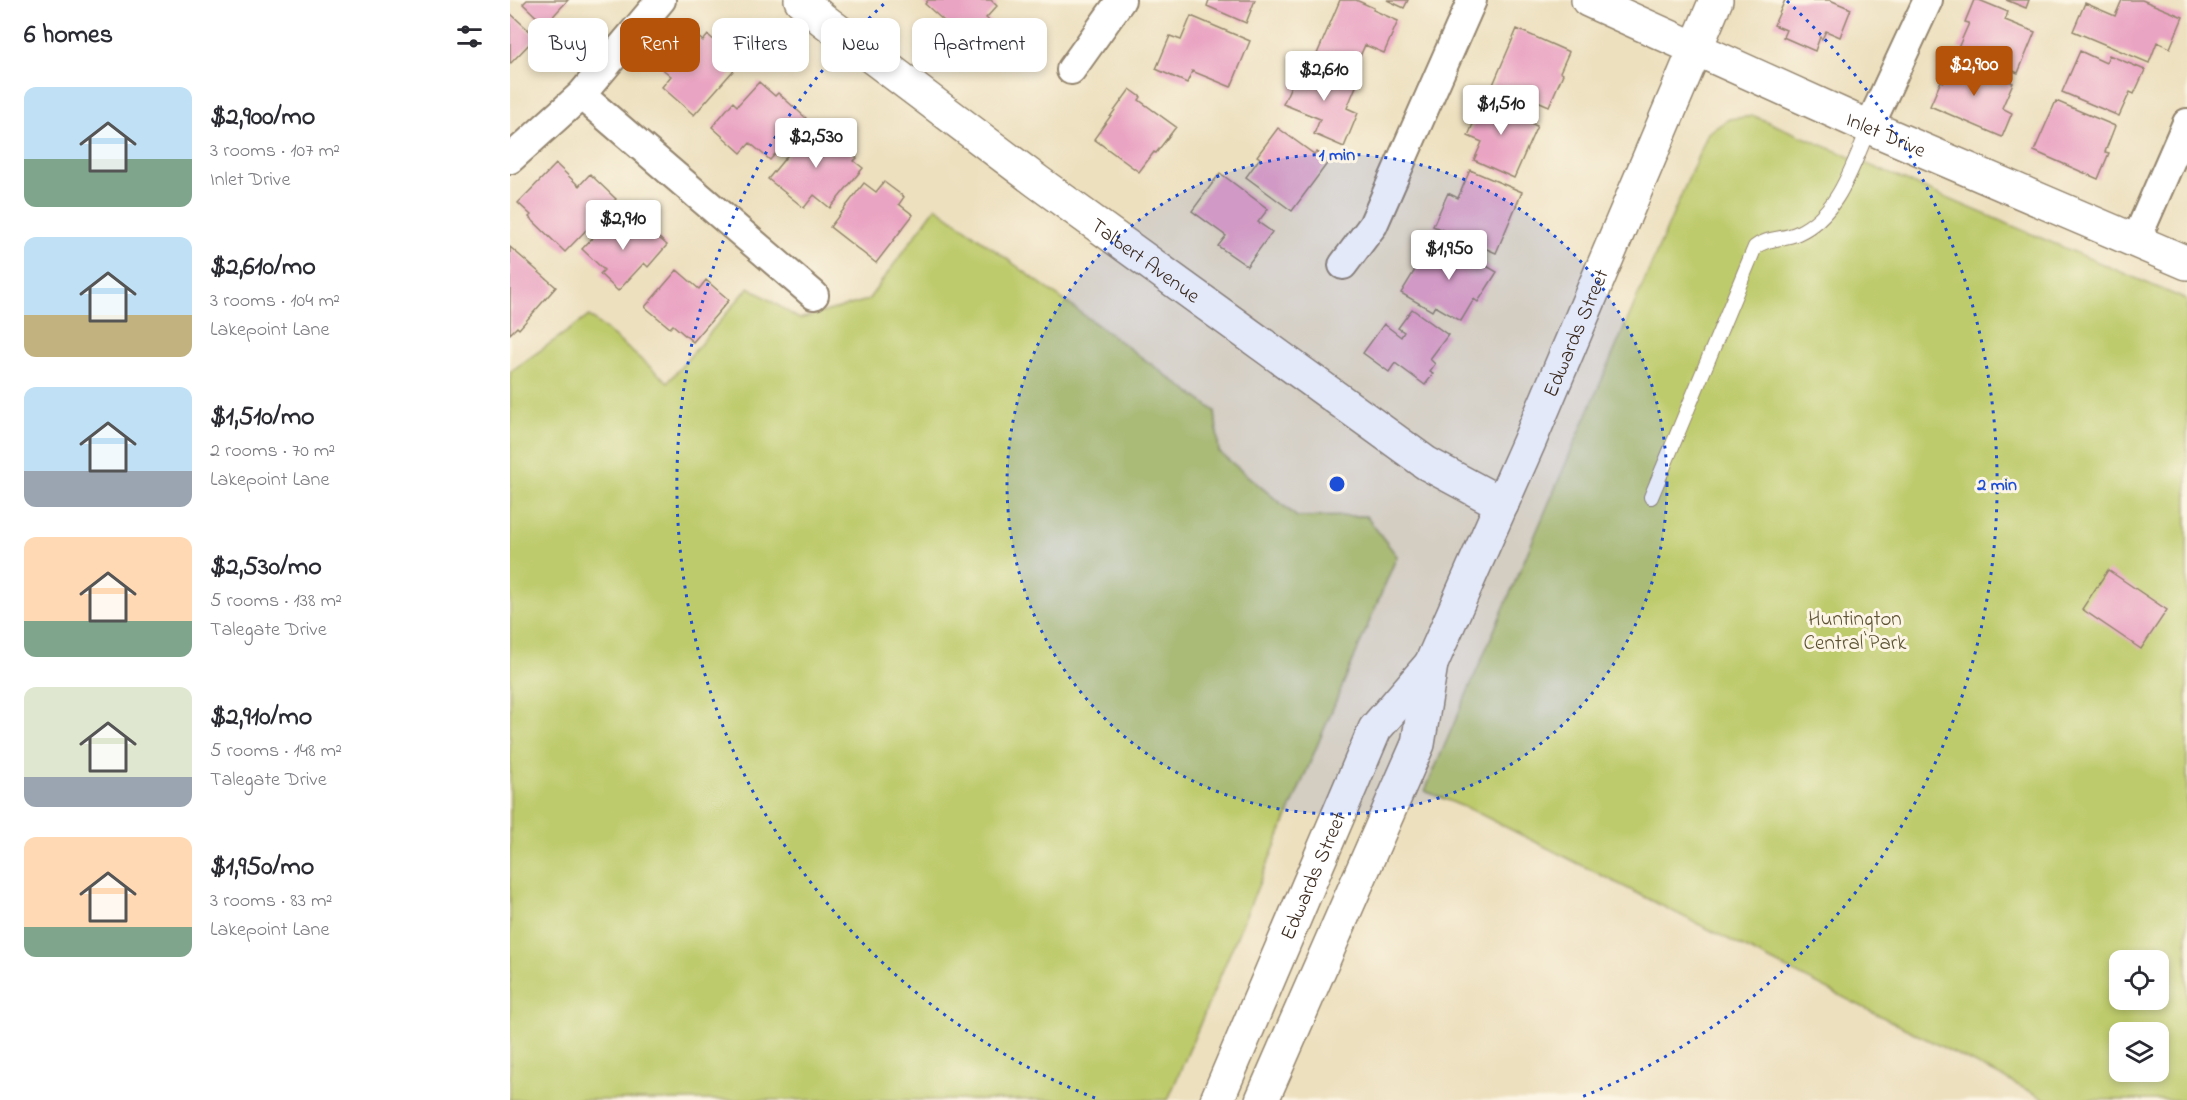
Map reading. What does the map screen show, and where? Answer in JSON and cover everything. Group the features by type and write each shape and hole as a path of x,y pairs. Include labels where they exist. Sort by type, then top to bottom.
{"main road":[{"name":"Talbert Avenue","path":"801,0 1038,182 1426,463 1502,504"},
{"name":"Inlet Drive","path":"1588,0 1869,128 2187,263"},
{"name":"Edwards Street","path":"1262,1100 1418,744 1431,664 1502,504 1716,0"},
{"name":"Edwards Street","path":"1217,1100 1375,729 1431,664"}],"street":[{"path":"510,159 581,95 661,0"},
{"path":"1071,70 1121,0"},
{"path":"1343,265 1373,225 1472,0"},
{"path":"1869,128 1928,0"},
{"path":"581,95 814,295"},
{"path":"2136,240 2187,123"}],"lane":[{"path":"1651,497 1755,247 1764,240 1797,234 1824,217 1838,195 1869,128"}],"green space":[{"name":"Huntington Central Park","path":"1754,116 2187,300 2187,1100 2047,1100 1476,812 1425,791 1708,133 1729,119"},
{"path":"936,207 1215,411 1219,452 1297,517 1366,516 1397,556 1168,1100 510,1100 510,372 589,316 668,382 749,287 799,319 868,300"}],"building":[{"path":"527,0 568,0 551,18 538,18 523,4"},
{"path":"928,0 991,0 997,6 986,18 941,18 925,4"},
{"path":"1209,0 1255,0 1246,23 1207,6"},
{"path":"1340,0 1356,0 1398,21 1384,53 1365,45 1354,70 1317,54"},
{"path":"1387,0 1408,0 1404,8"},
{"path":"1785,0 1830,0 1851,9 1840,37 1826,31 1822,39 1820,37 1815,51 1783,37 1786,30 1774,25"},
{"path":"1974,0 2008,12 2005,20 2035,32 2018,73 1958,48 1969,23 1965,22"},
{"path":"2006,0 2029,0 2026,8"},
{"path":"2122,0 2142,0 2183,17 2170,48 2157,42 2149,63 2073,31 2085,3 2115,16"},
{"path":"510,15 528,30 528,45 510,64"},
{"path":"1191,16 1250,41 1231,87 1192,71 1187,83 1156,69 1170,36 1181,40"},
{"path":"1517,29 1569,52 1560,72 1563,74 1549,106 1524,95 1522,100 1492,87"},
{"path":"708,35 712,38 712,72 732,72 694,115 662,87 671,76 666,72 700,72 700,38 703,41"},
{"path":"2080,51 2106,63 2109,55 2145,70 2134,94 2130,92 2119,116 2062,92"},
{"path":"1955,57 2013,83 2002,108 2012,113 2002,137 1930,106"},
{"path":"1302,61 1357,84 1347,108 1358,113 1344,147 1314,134 1320,119 1283,104"},
{"path":"759,82 775,96 778,93 806,118 770,160 750,143 741,153 712,127 733,102 737,106"},
{"path":"1130,89 1141,97 1139,100 1176,127 1139,172 1094,139"},
{"path":"1485,95 1517,109 1514,116 1537,126 1514,178 1474,160 1482,142 1468,136"},
{"path":"2056,101 2115,126 2105,152 2109,153 2098,179 2034,151"},
{"path":"814,123 857,158 854,161 863,168 830,208 814,195 804,208 768,179"},
{"path":"1278,128 1314,154 1316,152 1329,161 1292,211 1246,177 1260,158 1257,156"},
{"path":"556,164 579,186 590,174 616,199 565,252 518,203"},
{"path":"1470,170 1522,192 1496,253 1433,226 1448,193 1458,198"},
{"path":"1220,173 1268,209 1258,222 1272,232 1247,266 1218,246 1226,236 1192,211"},
{"path":"884,182 904,197 899,204 913,215 876,263 830,227 864,183 876,192"},
{"path":"611,218 627,233 639,220 667,245 648,267 644,263 618,291 600,274 604,270 582,249"},
{"path":"1442,240 1497,272 1478,302 1474,299 1461,321 1435,306 1432,311 1401,293 1421,260 1428,264"},
{"path":"510,247 556,287 519,329 517,327 510,334"},
{"path":"677,270 699,289 706,280 729,300 693,342 673,325 670,328 645,307"},
{"path":"1412,309 1448,335 1430,359 1435,364 1430,371 1433,374 1425,385 1395,363 1389,372 1363,353 1384,324 1401,337 1404,332 1398,328"},
{"path":"2108,570 2167,610 2141,649 2082,609"}]}
